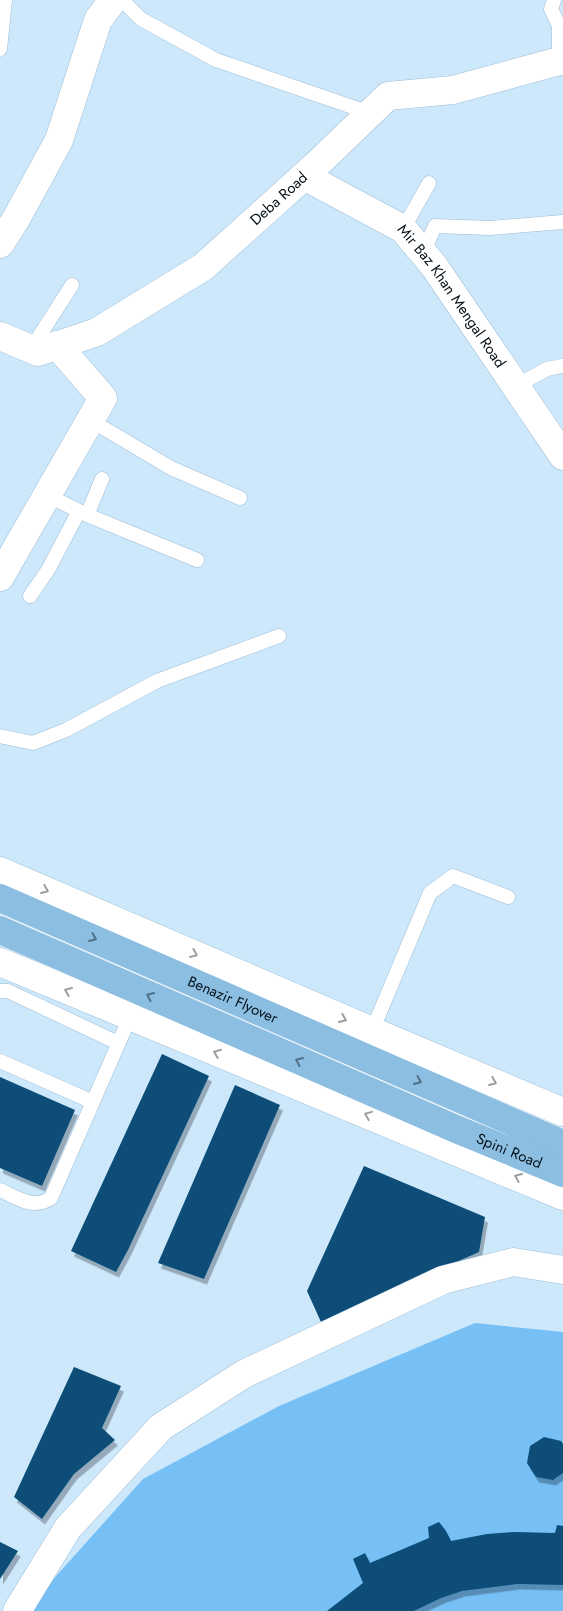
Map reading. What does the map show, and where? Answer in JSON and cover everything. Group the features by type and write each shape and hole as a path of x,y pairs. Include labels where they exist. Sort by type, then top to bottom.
{"main road":[{"name":"Benazir Flyover","path":"0,898 465,1101"},
{"name":"Benazir Flyover","path":"0,930 456,1129"},
{"name":"Spini Road","path":"465,1101 563,1144"},
{"name":"Spini Road","path":"456,1129 563,1173"}],"street":[{"path":"0,244 16,219 59,140 98,20 113,0"},
{"name":"Deba Road","path":"44,347 98,332 203,267 304,176 388,96 453,90 561,61"},
{"name":"Mir Baz Khan Mengal Road","path":"304,176 403,229 434,266 563,456"},
{"path":"0,336 44,347 103,398 0,577"},
{"path":"0,871 563,1112"},
{"path":"0,962 563,1196"},
{"path":"17,1611 68,1528 161,1427 244,1374 443,1280 513,1262 563,1270"}],"lane":[{"path":"0,49 5,0"},
{"path":"122,0 141,19 216,60 370,113"},
{"path":"554,0 551,9 561,26 561,61"},
{"path":"403,229 429,183"},
{"path":"423,253 435,226 490,228 563,222"},
{"path":"44,347 72,285"},
{"path":"516,386 547,368 563,366"},
{"path":"90,420 170,468 240,498"},
{"path":"30,596 48,570 102,479"},
{"path":"48,495 83,513 198,560"},
{"path":"0,736 33,742 66,730 157,681 279,636"},
{"path":"372,1031 430,893 453,876 508,897"},
{"path":"0,992 8,991 118,1043"},
{"path":"0,1190 30,1203 42,1204 51,1198 130,1017"},
{"path":"0,1061 92,1102"}],"shaded area":[{"path":"475,1323 563,1332 563,1611 30,1611 32,1603 143,1479 279,1406"}],"building":[{"path":"162,1054 209,1076 116,1272 71,1251"},
{"path":"0,1077 75,1110 42,1186 0,1168"},
{"path":"235,1085 280,1105 204,1279 158,1263"},
{"path":"364,1166 485,1217 479,1252 321,1322 307,1291"},
{"path":"74,1367 121,1386 102,1428 115,1440 74,1474 42,1519 14,1497"},
{"path":"544,1437 561,1441 563,1444 563,1473 553,1480 536,1477 527,1463 530,1446"},
{"path":"439,1522 451,1541 487,1534 514,1532 555,1533 557,1525 563,1526 563,1585 517,1584 462,1591 441,1598 414,1611 327,1611 363,1583 353,1559 365,1553 370,1563 429,1538 428,1527"},
{"path":"0,1542 18,1551 0,1579"}]}
